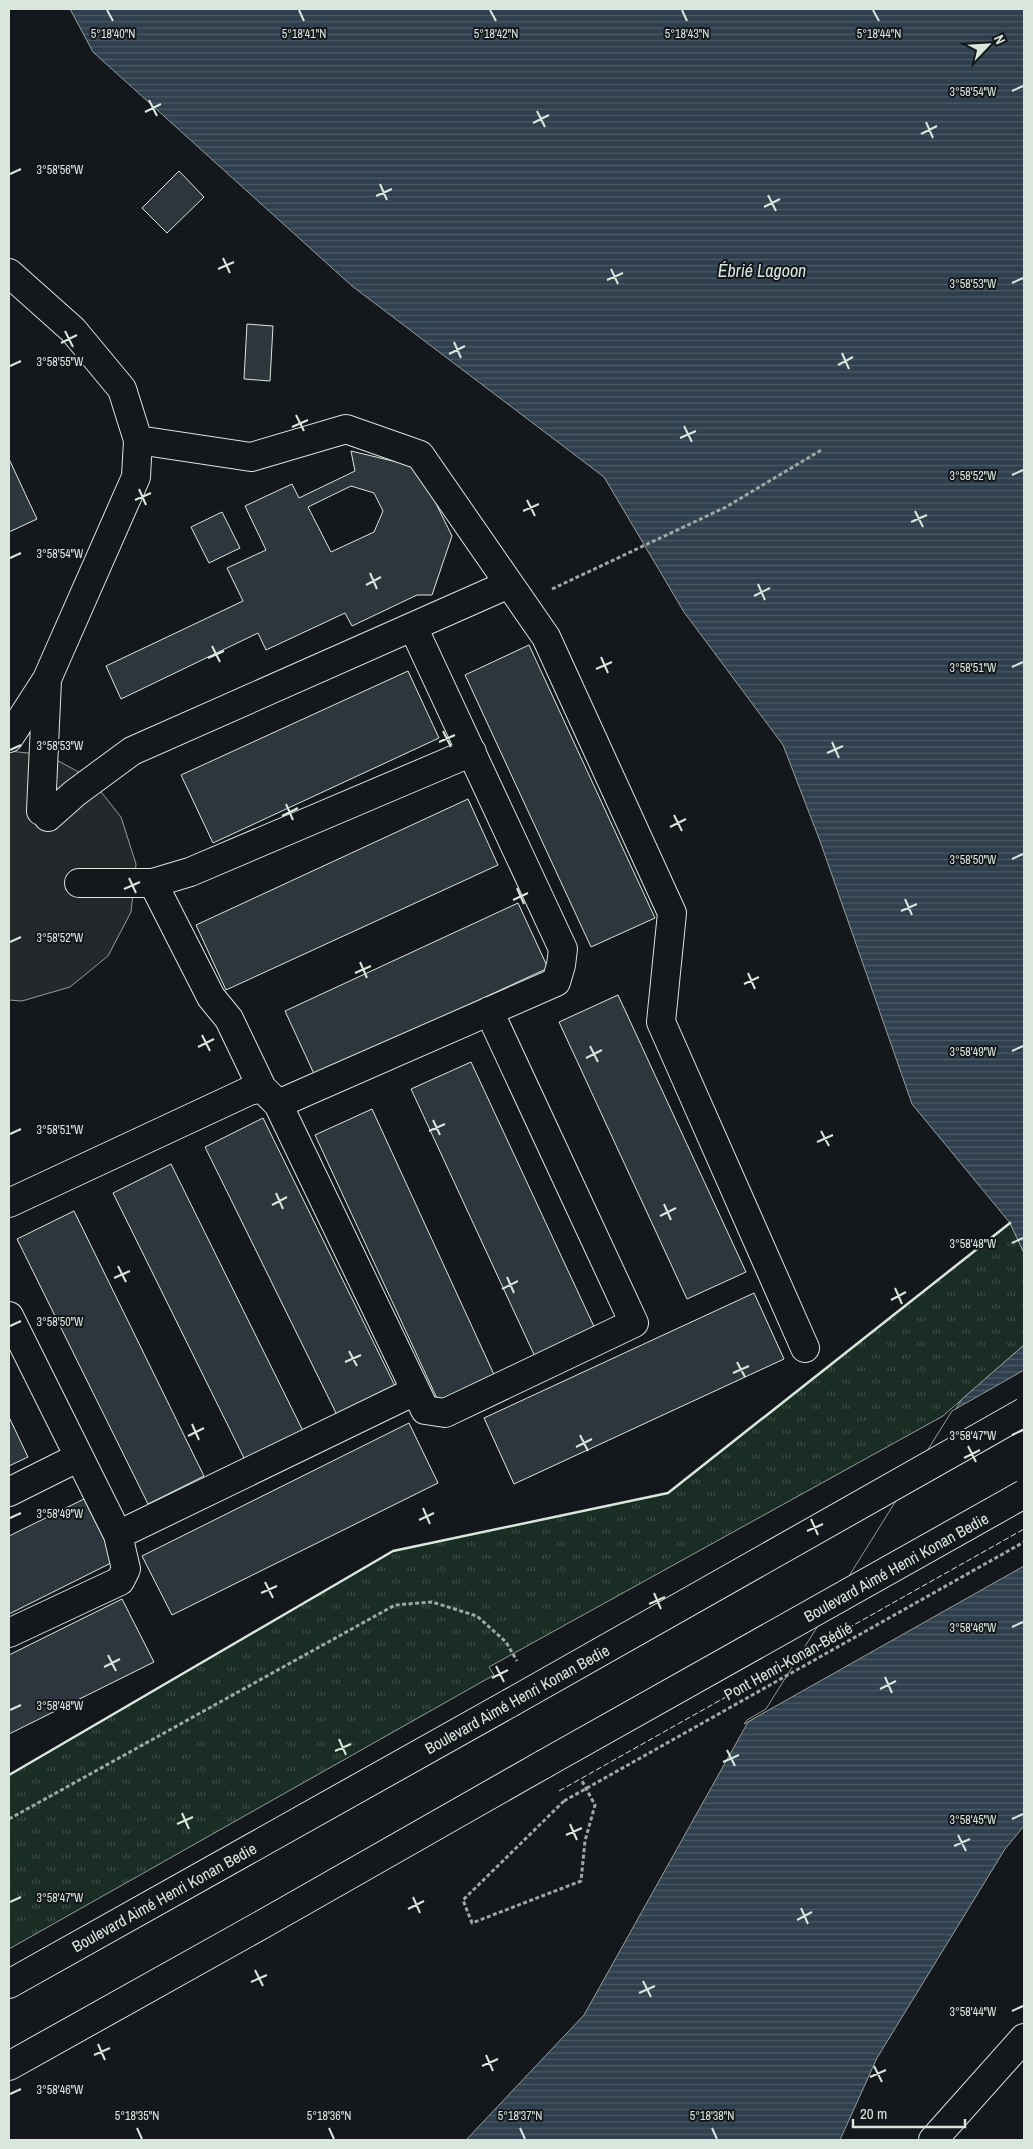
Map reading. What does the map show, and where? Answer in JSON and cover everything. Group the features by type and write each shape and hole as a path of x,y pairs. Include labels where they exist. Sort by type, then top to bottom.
{"main road":[{"path":"9,273 74,330 122,389 138,440 136,477 47,679 9,738"},
{"path":"138,440 251,457 346,429 420,455 546,637 672,913 661,1022 805,1348"},
{"path":"47,679 45,814 132,752 413,627 516,594"},
{"path":"9,1203 250,1092 270,1096 489,1011 556,982 563,948 413,627"},
{"path":"79,883 153,883 190,872 472,752"},
{"path":"153,883 211,997 229,1019 270,1096 425,1410 445,1413 634,1323 489,1011"},
{"path":"9,1316 118,1535 126,1569 120,1581 9,1633"},
{"path":"118,1535 415,1391"},
{"name":"Boulevard Aimé Henri Konan Bedie","path":"9,1984 1024,1412"},
{"path":"9,1492 79,1457"},
{"name":"Boulevard Aimé Henri Konan Bedie","path":"9,2066 1024,1494"},
{"path":"933,2140 1024,2038"}],"path":[{"path":"516,594 726,507 823,449"},
{"name":"Pont Henri-Konan-Bédié","path":"595,1805 585,1841 581,1881 472,1923 463,1900 564,1801 1024,1542"},
{"path":"9,1819 395,1606 432,1602 477,1616 506,1642"}],"green space":[{"path":"1010,1223 1024,1253 1024,1345 943,1416 489,1667 494,1675 9,1949 9,1775 393,1551 668,1493"}],"shaded area":[{"path":"9,751 47,755 90,778 121,817 136,864 131,912 108,956 70,987 22,1001 9,1000"}],"water":[{"name":"Ébrié Lagoon","path":"70,9 1024,9 1024,1253 1010,1223 912,1104 820,841 783,745 684,612 604,477 352,286 93,52"},
{"path":"1024,1345 1024,1826 1005,1849 877,2058 840,2140 466,2140 584,2015 748,1722 768,1710 962,1399"}],"pier":[{"path":"1024,1370 1024,1566 744,1724 747,1720 766,1709 952,1411"}],"building":[{"path":"179,171 204,197 167,233 142,208"},
{"path":"247,324 273,326 270,381 244,379"},
{"path":"351,451 418,467 452,536 432,595 417,595 352,626 345,613 266,650 258,633 121,699 106,666 243,601 227,568 266,550 245,506 292,484 299,498 355,471","holes":["351,486 374,493 383,511 374,532 331,552 308,507"]},
{"path":"9,459 37,519 9,532"},
{"path":"222,512 240,548 209,563 191,527"},
{"path":"529,645 655,918 591,947 465,675"},
{"path":"408,671 439,738 213,843 181,775"},
{"path":"468,799 498,865 226,990 196,925"},
{"path":"518,903 548,968 315,1076 285,1011"},
{"path":"618,995 746,1272 687,1299 559,1022"},
{"path":"471,1062 597,1333 537,1361 411,1089"},
{"path":"372,1109 497,1381 441,1407 315,1135"},
{"path":"263,1118 395,1386 337,1415 205,1147"},
{"path":"171,1164 303,1431 245,1460 113,1193"},
{"path":"74,1211 204,1476 148,1504 17,1239"},
{"path":"754,1293 784,1359 514,1484 484,1418"},
{"path":"9,1417 28,1457 9,1466"},
{"path":"409,1423 438,1483 172,1615 142,1556"},
{"path":"84,1499 115,1561 9,1614 9,1536"},
{"path":"122,1599 154,1662 9,1734 9,1655"}],"fence":[{"path":"559,1791 1024,1529"}],"wall":[{"path":"9,1775 393,1551 668,1493 1010,1223"}]}
